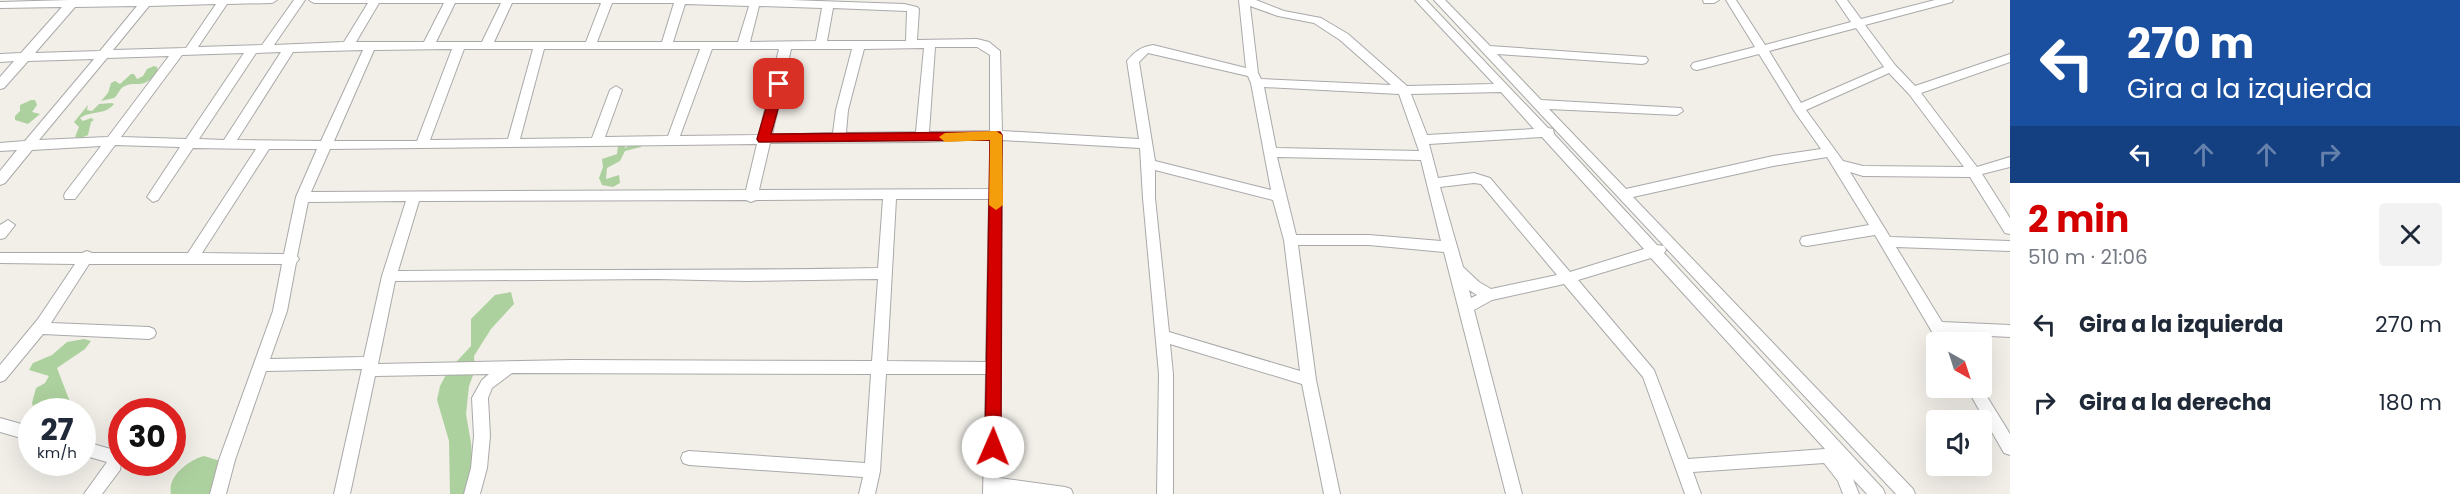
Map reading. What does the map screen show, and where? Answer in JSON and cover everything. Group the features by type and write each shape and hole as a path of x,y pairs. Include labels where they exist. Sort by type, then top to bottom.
{"street":[{"path":"0,5 272,0"},
{"path":"267,48 300,0"},
{"path":"314,0 681,0 913,9 911,44"},
{"path":"486,46 508,0"},
{"path":"590,46 608,0"},
{"path":"666,46 681,0"},
{"path":"1332,494 1309,380 1291,240 1279,197 1255,78 1245,0 1282,14 1317,20 1344,37 1404,90 1422,140 1424,156 1457,270 1514,494"},
{"path":"1420,0 1518,103 1832,454 1877,494"},
{"path":"1439,0 1626,194 1907,494"},
{"path":"1731,0 1799,109 1839,164 1940,332"},
{"path":"1841,0 1890,68 1913,91 1974,172 2010,230"},
{"path":"1697,66 1948,0"},
{"path":"0,180 147,1"},
{"path":"70,196 184,51 219,1"},
{"path":"348,46 368,1"},
{"path":"428,46 451,1"},
{"path":"743,45 755,2"},
{"path":"0,85 73,3"},
{"path":"821,46 828,6"},
{"path":"0,58 348,46 821,46 977,43 984,45 996,54 991,489 1065,494"},
{"path":"922,138 930,44"},
{"path":"751,197 786,45"},
{"path":"839,139 842,110 859,45"},
{"path":"218,494 227,460 280,311 292,259 302,197 370,46"},
{"path":"672,141 707,46"},
{"path":"227,144 290,47"},
{"path":"422,146 459,47"},
{"path":"513,142 539,47"},
{"path":"153,198 253,49"},
{"path":"1165,494 1166,374 1149,198 1149,164 1144,144 1133,61 1138,54 1153,49 1255,78 1404,90 1504,88"},
{"path":"1488,50 1642,60"},
{"path":"1913,91 2010,58"},
{"path":"1799,109 1890,68"},
{"path":"597,142 616,90"},
{"path":"1518,103 1677,111"},
{"path":"1422,140 1563,130"},
{"path":"0,147 111,141 422,146 513,142 922,138 996,135 1066,137 1144,144"},
{"path":"192,258 265,145"},
{"path":"1269,152 1424,156"},
{"path":"1626,194 1829,152"},
{"path":"1839,164 1863,171 1974,172 2010,162"},
{"path":"1149,164 1279,197"},
{"path":"1432,184 1474,178 1485,181 1649,374 1693,494"},
{"path":"302,197 996,195"},
{"path":"867,494 872,471 890,196"},
{"path":"342,494 389,276 414,198"},
{"path":"1807,241 1878,229"},
{"path":"1291,240 1369,240 1449,247"},
{"path":"1886,242 2010,246"},
{"path":"1466,308 1489,295 1567,278 1672,244"},
{"path":"0,258 87,256 292,259"},
{"path":"0,376 39,328 87,256"},
{"path":"1457,270 1474,286 1489,295"},
{"path":"389,276 656,274 746,276 886,273"},
{"path":"39,328 149,333"},
{"path":"1938,328 2010,331"},
{"path":"1162,336 1309,380"},
{"path":"261,365 993,368"},
{"path":"472,494 479,468 482,436 480,398 487,384 509,367"},
{"path":"1980,398 2009,444"},
{"path":"0,425 18,430"},
{"path":"92,494 114,465 115,459 96,452"},
{"path":"1683,466 1832,454"},
{"path":"1832,454 1851,494"},
{"path":"689,458 872,471"}],"green space":[{"path":"157,67 158,72 147,82 128,85 122,88 114,98 101,101 108,93 111,83 115,81 120,84 131,74 134,74 137,79 143,76 147,69"},
{"path":"35,100 37,105 32,112 40,114 28,124 15,120 15,116 20,111 20,105"},
{"path":"99,104 114,104 110,108 102,112 80,118 83,121 91,118 94,120 91,122 88,135 81,138 75,137 79,127 74,122 88,105 87,110 92,111"},
{"path":"631,143 642,144 641,147 625,151 620,161 607,168 606,179 619,175 620,183 613,187 602,185 599,178 603,167 602,159 617,154 618,146 622,145 626,148"},
{"path":"511,292 514,304 491,329 474,356 475,370 469,386 466,414 475,494 450,494 449,441 437,400 440,386 448,371 471,346 471,319 495,295"},
{"path":"84,339 91,341 85,349 57,368 68,398 33,398 36,388 45,383 49,376 29,370 33,363 52,355 67,342"},
{"path":"204,456 227,463 232,469 223,494 171,494 172,481 175,476 186,476 186,465"}],"slow traffic":[{"path":"945,137 996,135 996,205"}],"route":[{"path":"779,84 763,139 996,135 993,447"}]}
